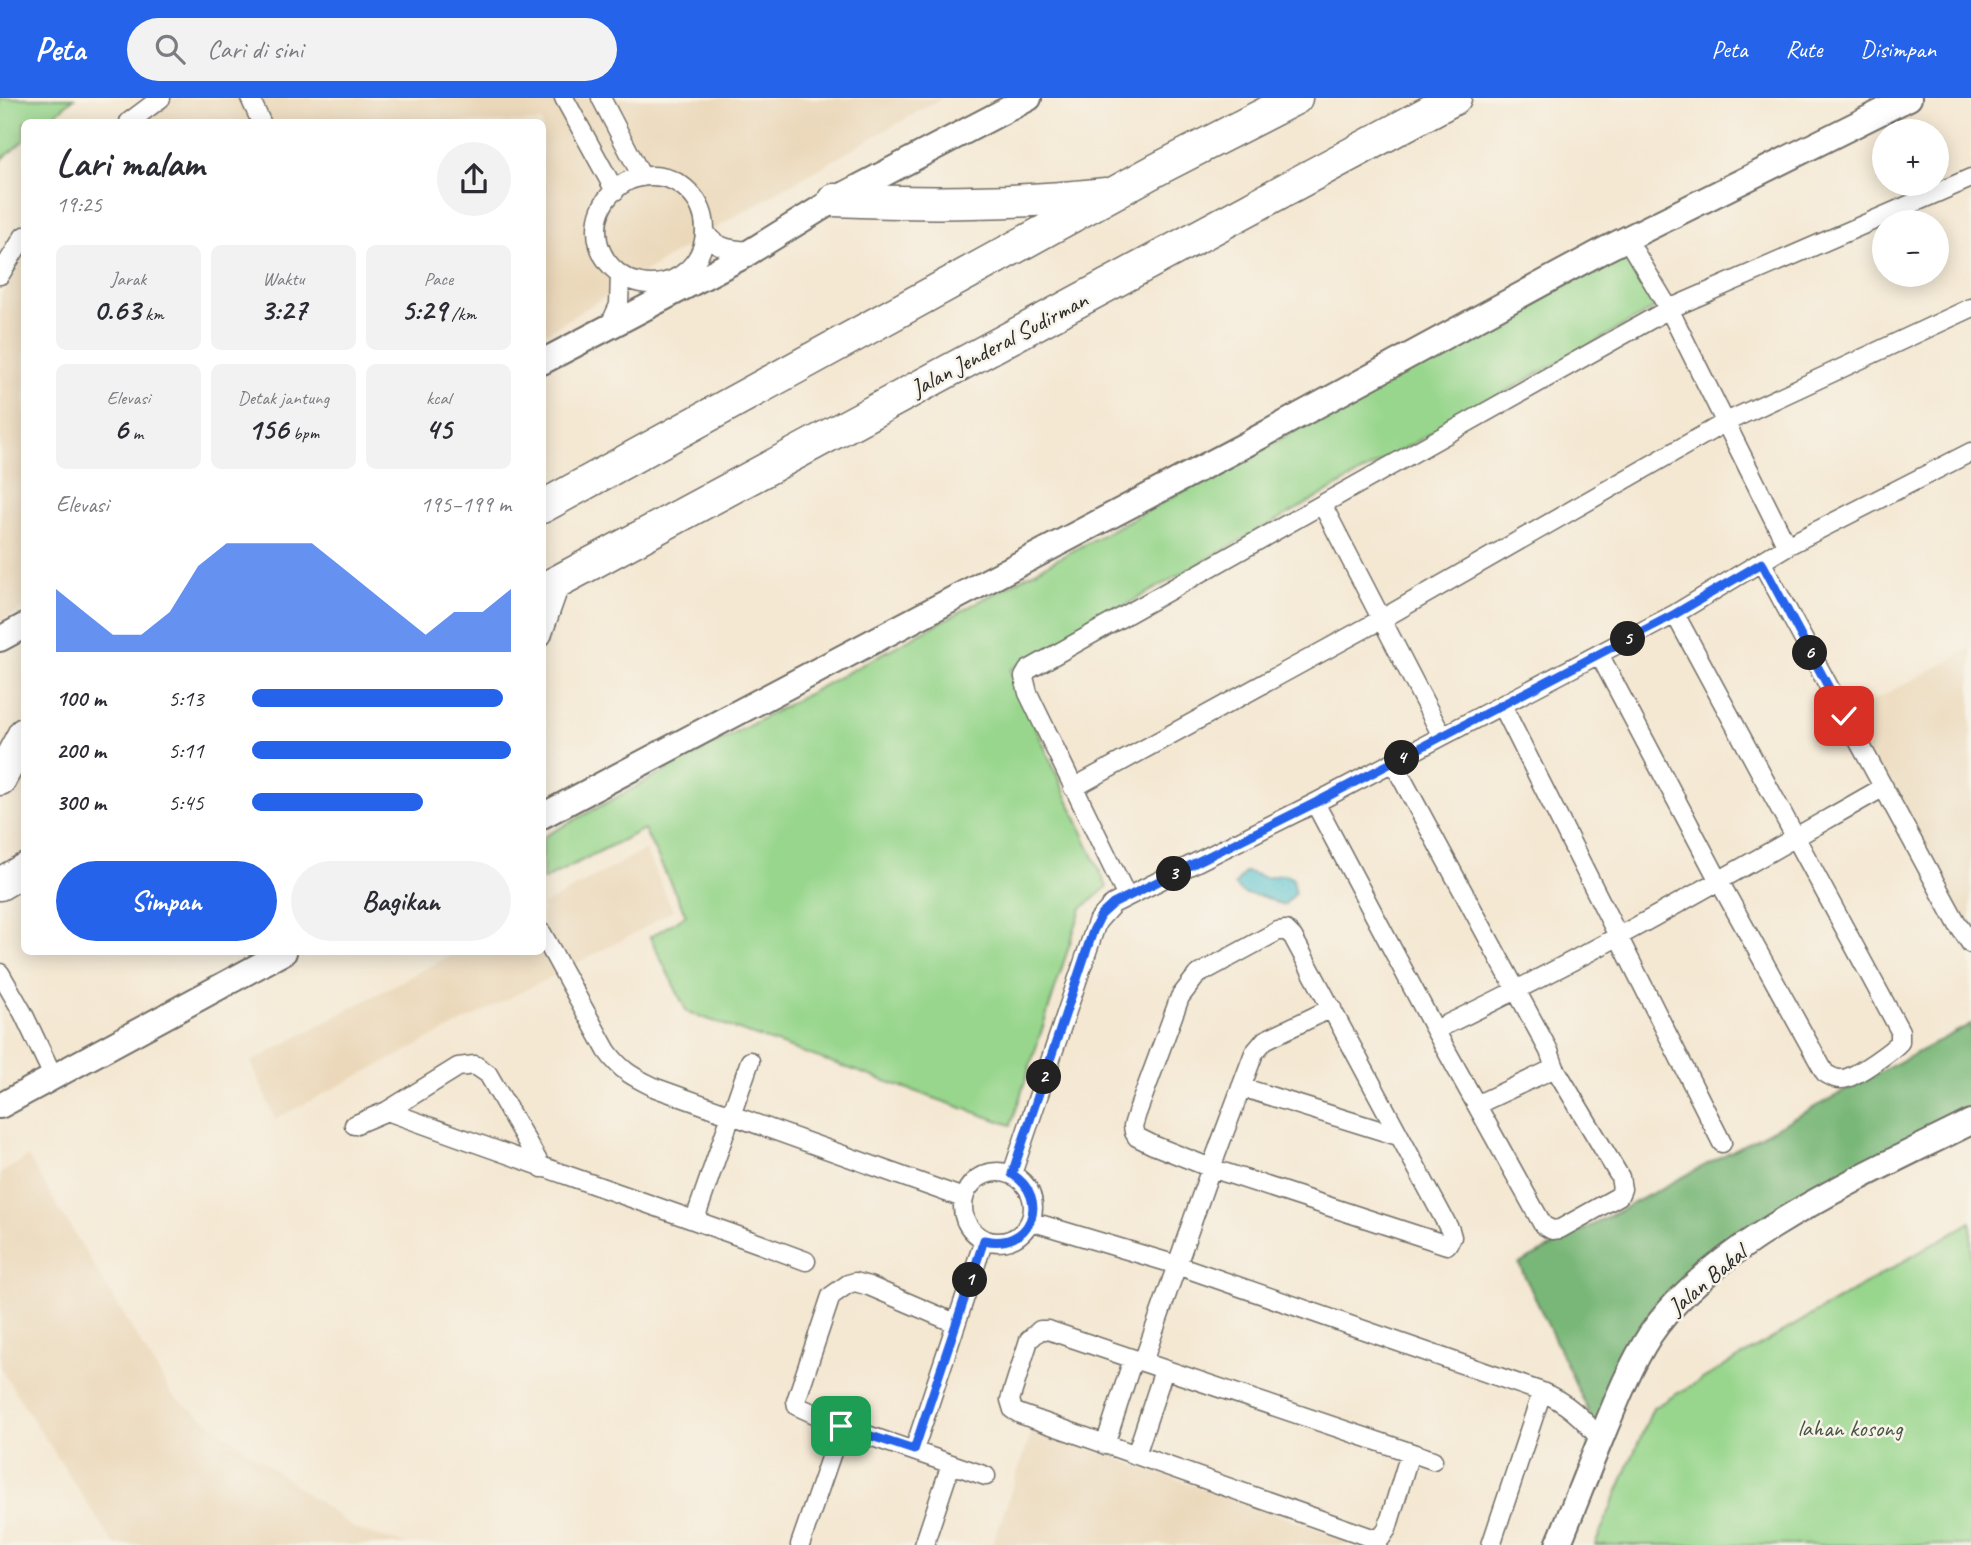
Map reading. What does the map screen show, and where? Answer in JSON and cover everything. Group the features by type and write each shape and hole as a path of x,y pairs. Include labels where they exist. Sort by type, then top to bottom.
{"highway":[{"path":"546,505 1156,170 1296,98"},
{"name":"Jalan Jenderal Sudirman","path":"552,584 1455,98"},
{"path":"834,200 1054,200 1120,192"},
{"path":"0,779 21,740"},
{"path":"0,794 21,784"},
{"path":"0,884 21,872"}],"street":[{"path":"133,119 161,98"},
{"path":"250,98 260,119"},
{"path":"565,98 615,191"},
{"path":"601,98 642,177"},
{"path":"546,360 752,251 834,200 1029,98"},
{"path":"546,814 1242,446 1602,250 1909,98"},
{"path":"706,233 697,258 686,271 671,281 654,285 636,282 620,275 607,262 599,245 597,228 601,209 615,191 625,183 642,177 660,177 677,182 691,192 700,207 710,241 725,248 752,251"},
{"path":"1127,897 1028,693 1024,681 1026,672 1669,309 1971,178"},
{"path":"1627,239 1669,309 1787,546"},
{"path":"0,275 21,241"},
{"path":"608,329 619,305 620,275"},
{"path":"1073,788 1382,619 1726,422 1971,308"},
{"path":"1012,1174 1097,922 1106,910 1675,614 1787,546 1971,452"},
{"path":"1323,506 1442,736"},
{"path":"1762,563 1958,925 1971,944"},
{"path":"546,615 552,584"},
{"path":"1599,654 1719,881 1825,1073 1832,1078 1847,1078 1894,1049 1900,1042 1900,1031 1675,614"},
{"path":"0,639 21,628"},
{"path":"1502,705 1722,1143"},
{"path":"1315,803 1435,1030 1543,1225 1552,1230 1560,1228 1619,1196 1622,1183 1555,1068 1549,1051 1393,762"},
{"path":"1435,1030 1517,991 1884,787"},
{"path":"1286,930 1293,937 1332,1008 1450,1230 1452,1237 1447,1245 1211,1168 1137,1137 1133,1126 1180,997 1197,975 1278,931 1286,930"},
{"path":"546,940 607,1051 627,1074 656,1088 963,1198"},
{"path":"0,1106 279,955"},
{"path":"0,973 23,1013 54,1078"},
{"path":"1105,1445 1177,1265 1241,1087 1259,1045 1332,1008"},
{"path":"695,1219 750,1061"},
{"path":"355,1125 387,1111 458,1068 475,1065 488,1074 542,1168"},
{"path":"1478,1104 1555,1068"},
{"path":"1241,1087 1398,1136"},
{"path":"387,1111 542,1168 695,1219 806,1261"},
{"name":"Jalan Bakal","path":"1558,1545 1620,1390 1648,1338 1665,1314 1710,1272 1742,1248 1830,1193 1971,1122"},
{"path":"988,1172 1012,1174 1021,1180 1032,1199 1030,1221 1016,1238 1005,1242 984,1240 972,1232 965,1222 963,1198 968,1187 988,1172"},
{"path":"1030,1221 1177,1265 1542,1392 1558,1399 1590,1425 1600,1440"},
{"path":"914,1450 984,1240"},
{"path":"955,1323 869,1286 855,1282 838,1289 831,1296 796,1396 797,1406 841,1426 986,1476"},
{"path":"1410,1453 1387,1529 1381,1538 1372,1538 1020,1414 1013,1410 1010,1400 1029,1340 1040,1330 1048,1330 1138,1360 1164,1370 1410,1453 1433,1461"},
{"path":"1136,1455 1164,1370"},
{"path":"1491,1545 1542,1392"},
{"path":"800,1545 841,1426"},
{"path":"924,1545 951,1464"}],"shaded area":[{"path":"171,98 942,98 739,214 546,333 546,119 145,119"},
{"path":"21,262 21,610 0,622 0,296"},
{"path":"1971,649 1971,951 1844,716"},
{"path":"645,850 673,910 637,932 275,1119 251,1062 450,955 546,955 546,903"},
{"path":"28,1157 172,1395 355,1529 407,1545 114,1545 0,1368 0,1174"},
{"path":"1033,1429 1364,1545 992,1545"}],"green space":[{"path":"0,98 74,98 50,119 21,119 21,143 0,161"},
{"path":"1622,254 1655,308 1010,670 1107,887 1081,909 1011,1125 687,1012 650,937 686,915 644,829 546,878 546,835"},
{"path":"1971,1024 1971,1111 1709,1262 1596,1427 1519,1264"},
{"name":"lahan kosong","path":"1971,1222 1971,1545 1595,1545 1653,1408"}],"water":[{"path":"1245,872 1267,878 1288,876 1293,879 1295,894 1284,905 1244,893 1235,885"}],"route":[{"path":"841,1426 914,1450 984,1240 1005,1242 1016,1238 1030,1221 1032,1199 1021,1180 1012,1174 1093,931 1101,915 1113,904 1315,803 1675,614 1762,563 1844,716"}]}
